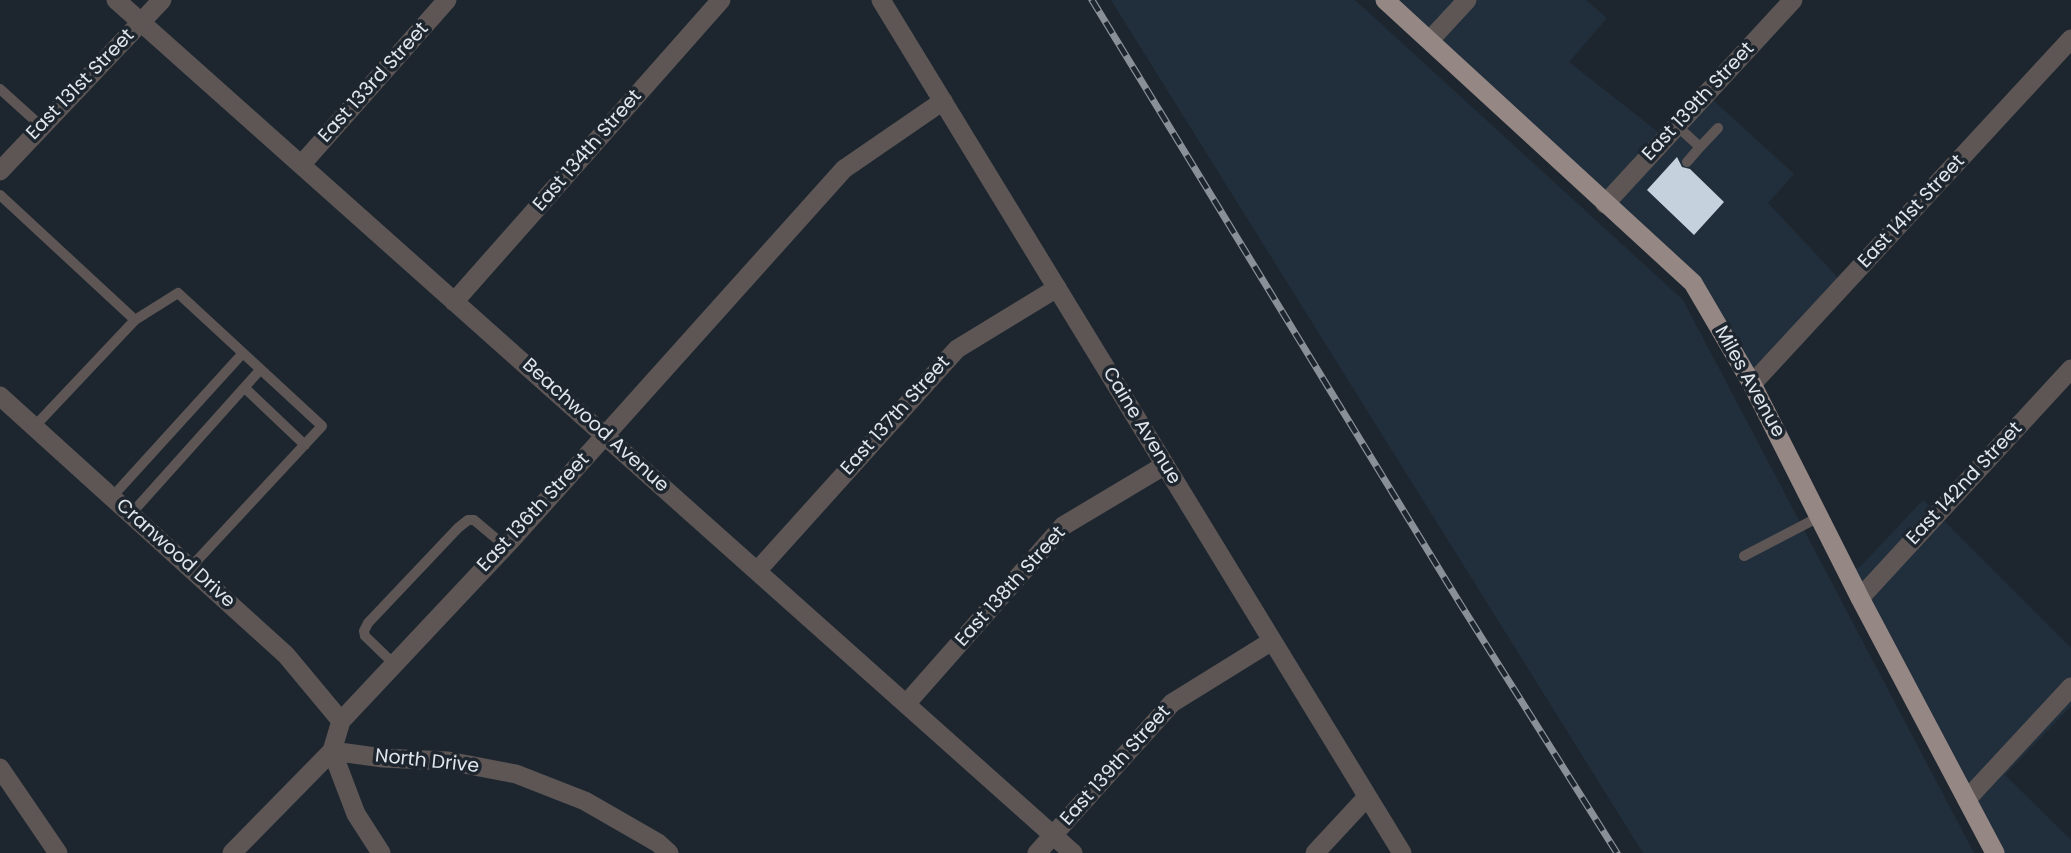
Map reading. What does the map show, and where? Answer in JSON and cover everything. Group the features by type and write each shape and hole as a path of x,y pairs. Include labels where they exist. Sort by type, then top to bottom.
{"main road":[{"name":"Miles Avenue","path":"1385,0 1693,283 1752,384 1860,598 1995,853"}],"street":[{"name":"Beachwood Avenue","path":"116,0 1073,853"},
{"name":"East 131st Street","path":"0,171 162,0"},
{"name":"East 133rd Street","path":"301,165 447,0"},
{"name":"East 134th Street","path":"454,302 721,0"},
{"name":"Caine Avenue","path":"881,0 1402,853"},
{"path":"1430,40 1467,0"},
{"name":"East 139th Street","path":"1605,204 1793,0"},
{"name":"East 141st Street","path":"1752,384 2071,39"},
{"name":"East 136th Street","path":"232,853 332,751 341,721 505,546 844,169 943,101"},
{"name":"East 137th Street","path":"757,571 957,349 1057,288"},
{"name":"East 142nd Street","path":"1860,598 2071,369"},
{"name":"Cranwood Drive","path":"0,397 286,655 341,721"},
{"name":"East 138th Street","path":"906,704 1063,526 1165,465"},
{"name":"East 139th Street","path":"1037,853 1172,703 1272,641"},
{"path":"1968,798 2071,687"},
{"path":"332,751 356,814 381,853"},
{"name":"North Drive","path":"332,751 383,758 448,761 516,774 585,802 658,843 669,853"},
{"path":"0,768 58,853"},
{"path":"1315,853 1367,797"}],"lane":[{"path":"0,89 41,127"},
{"path":"1677,126 1700,147"},
{"path":"1687,162 1718,128"},
{"path":"0,195 135,320"},
{"path":"34,427 135,320 178,293 322,426 190,568"},
{"path":"112,497 243,353"},
{"path":"131,514 260,370"},
{"path":"245,388 305,445"},
{"path":"1744,556 1819,517"},
{"path":"393,663 365,636 364,631 368,623 458,528 468,520 474,520 505,546"}],"shaded area":[{"path":"1111,0 1355,0 1683,300 1974,853 1643,853"},
{"path":"1385,0 1586,0 1607,18 1569,62 1658,132 1701,89 1794,174 1768,203 1844,284 1752,384 1693,283"},
{"path":"1923,500 2071,648 2071,706 2005,775 2071,840 2071,853 1995,853 1848,574 1861,566"}],"building":[{"path":"1677,157 1682,167 1690,169 1724,202 1694,235 1647,190"}],"railway":[{"path":"1092,0 1461,605 1617,853"}]}
